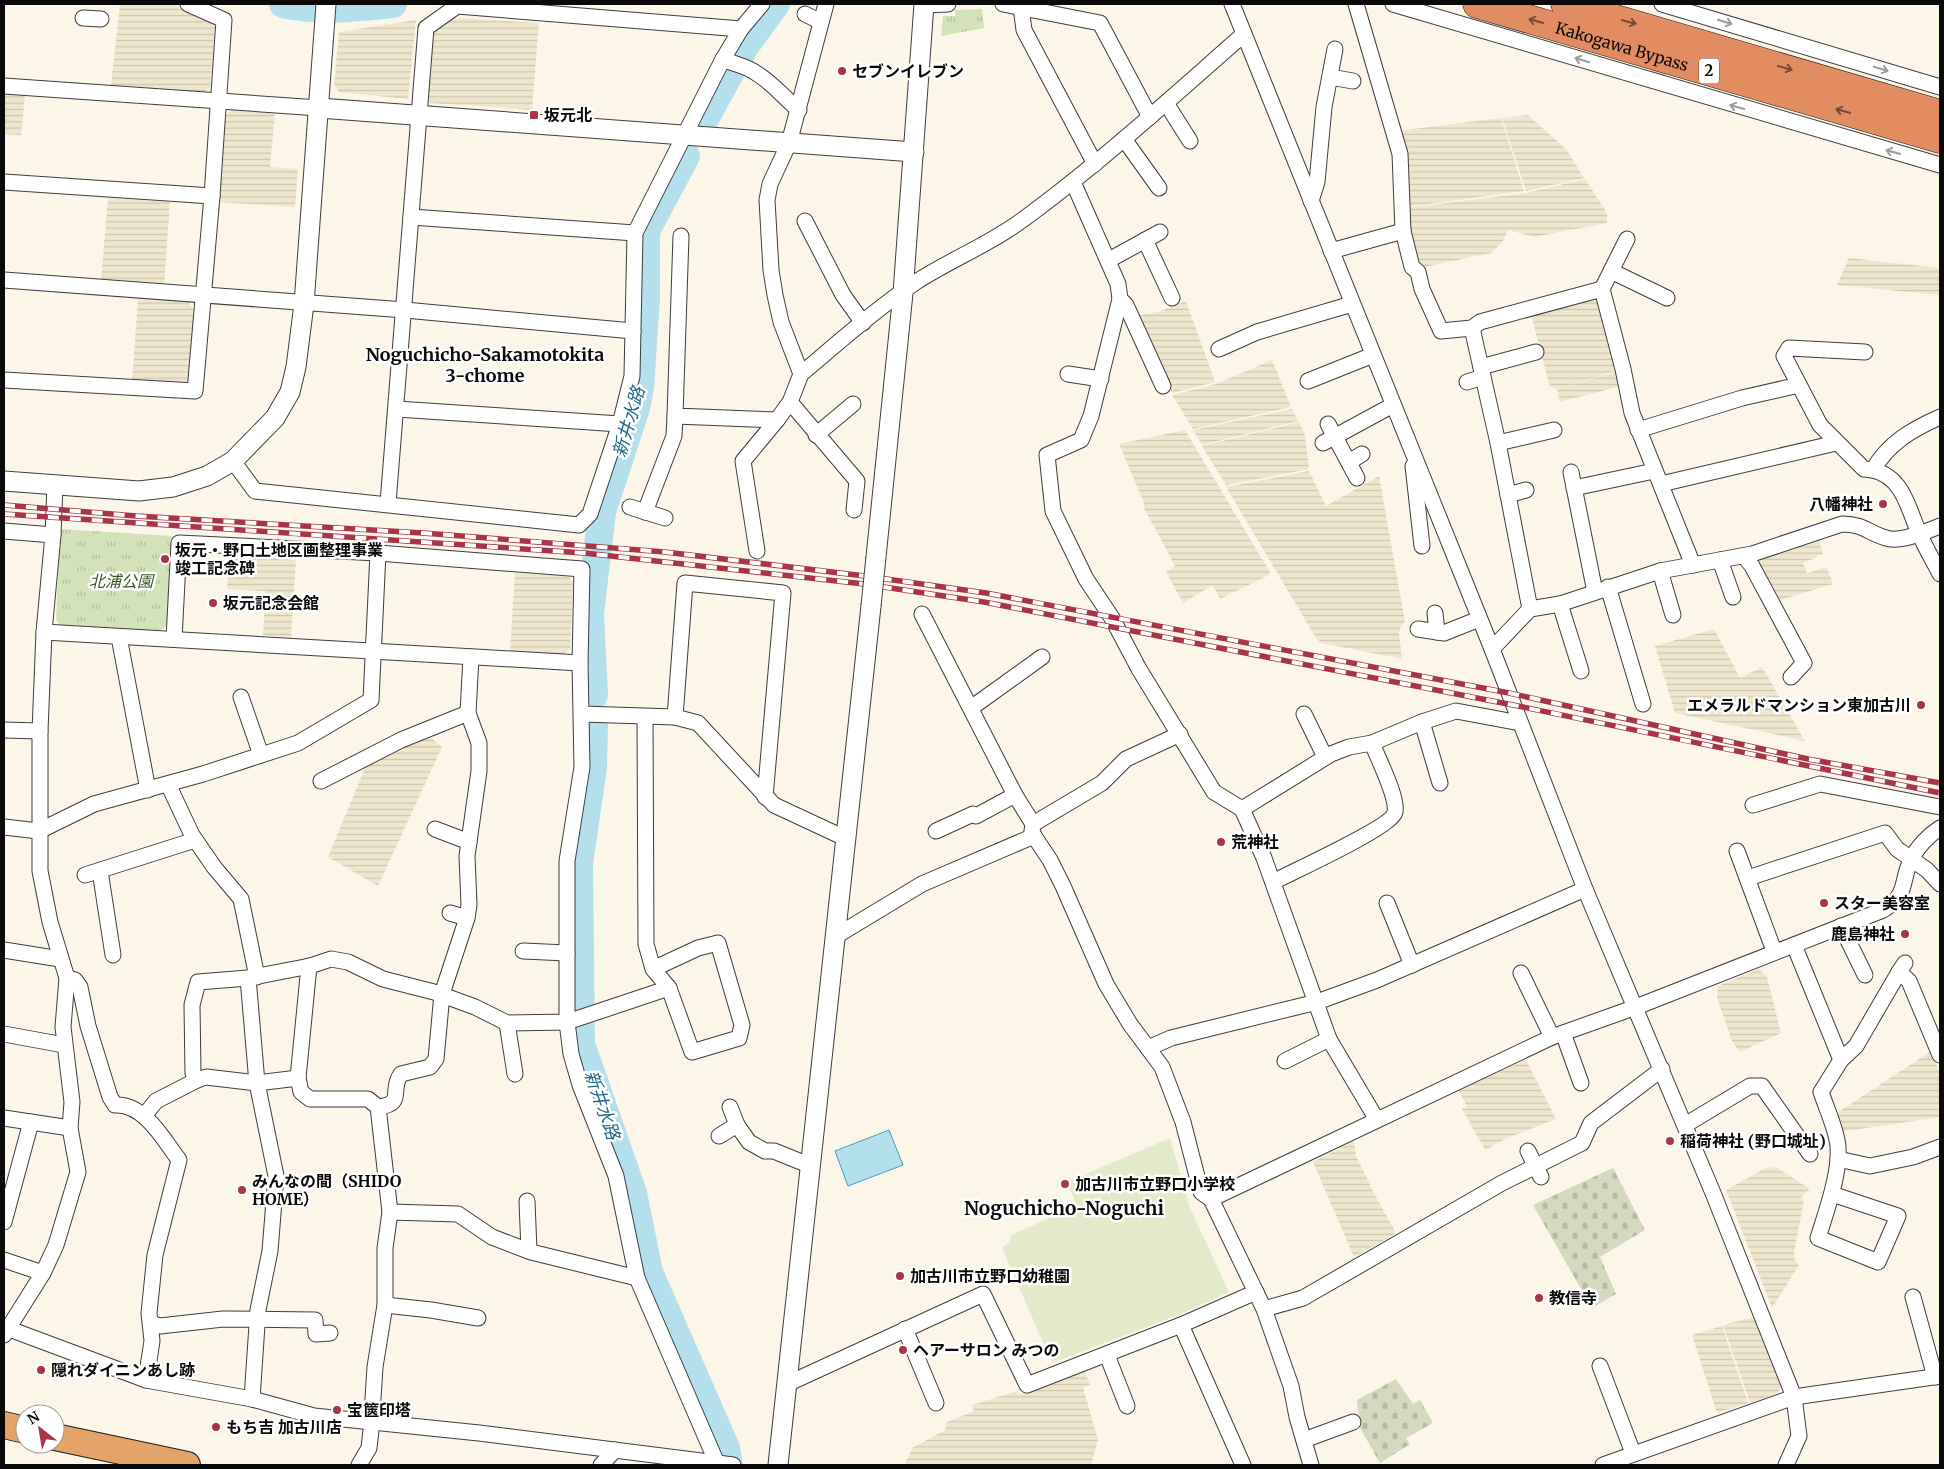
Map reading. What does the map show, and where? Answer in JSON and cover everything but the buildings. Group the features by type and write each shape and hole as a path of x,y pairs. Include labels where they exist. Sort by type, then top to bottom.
{"highway":[{"name":"Kakogawa Bypass","path":"1477,4 1940,139"},
{"name":"Kakogawa Bypass","path":"1565,4 1940,114"},
{"path":"65,1440 155,1462 186,1465"}],"street":[{"path":"4,380 195,391 212,196 224,20 188,4"},
{"path":"4,482 139,491 173,488 208,476 233,461 275,418 290,392 296,367 304,304 326,4"},
{"path":"233,461 255,491 579,525 590,514 620,424 632,376 635,233 723,58 741,29 762,4"},
{"path":"801,374 781,322 771,270 767,200 770,184 789,143 799,110 826,4"},
{"path":"778,1465 836,936 903,293 924,4 948,4"},
{"path":"1003,4 1100,23 1150,117"},
{"path":"1232,4 1492,649 1585,889 1662,1069 1794,1397 1799,1436 1786,1465"},
{"path":"1356,4 1400,154 1403,231 1412,267 1418,272 1422,288 1441,331 1472,328 1480,322 1602,289"},
{"path":"1393,4 1940,165"},
{"path":"1665,4 1693,8 1940,87"},
{"path":"388,504 426,28 457,6 577,10 741,29"},
{"path":"1021,7 1024,30 1095,164"},
{"path":"805,14 821,22"},
{"path":"758,551 743,461 790,402 801,374 862,323 916,282 980,248 1020,222 1073,182 1244,34"},
{"path":"1311,201 1317,182 1324,107 1335,50"},
{"path":"723,58 754,71 771,83 799,110"},
{"path":"1330,77 1353,81"},
{"path":"4,86 219,100 914,152"},
{"path":"1166,103 1190,141"},
{"path":"1124,139 1160,188"},
{"path":"4,182 212,196"},
{"path":"1073,182 1109,260 1118,284 1120,299 1091,416 1081,440 1047,455 1052,511 1086,580 1112,618 1139,669 1214,792 1242,809 1273,882 1329,1039 1377,1120"},
{"path":"411,217 635,233"},
{"path":"806,221 843,295 862,323"},
{"path":"1331,251 1403,231"},
{"path":"1109,260 1160,232"},
{"path":"645,512 674,436 682,236"},
{"path":"1627,239 1602,289 1623,369 1632,413 1693,565"},
{"path":"1145,240 1172,298"},
{"path":"1611,271 1667,298"},
{"path":"4,280 404,310 634,331"},
{"path":"1120,299 1126,305 1164,386"},
{"path":"1219,349 1257,332 1352,304"},
{"path":"1472,328 1482,372 1493,439 1508,494 1512,548 1530,609"},
{"path":"1865,352 1789,348 1784,356 1820,425 1864,469 1884,473 1900,488 1919,534 1940,574"},
{"path":"1467,382 1482,372 1536,352"},
{"path":"1308,381 1373,355"},
{"path":"1068,374 1101,379"},
{"path":"1638,430 1742,398 1799,385"},
{"path":"790,402 816,436 857,481 854,510"},
{"path":"816,436 853,404"},
{"path":"1329,440 1392,404"},
{"path":"397,409 620,424"},
{"path":"675,416 777,420"},
{"path":"1874,470 1878,461 1911,430 1940,417"},
{"path":"1328,424 1329,440 1349,462 1357,478"},
{"path":"1493,439 1554,430"},
{"path":"1574,488 1657,478 1836,443"},
{"path":"1412,452 1415,500 1422,546"},
{"path":"1349,462 1362,454"},
{"path":"1571,472 1574,488 1576,531 1638,662 1643,704"},
{"path":"55,485 53,536 44,632 40,732 40,871 50,922 67,978 63,1027 64,1045 72,1102 70,1128 78,1172 56,1245 43,1273 5,1330 146,1380 252,1399 314,1416 716,1461 733,1465"},
{"path":"1508,494 1526,490"},
{"path":"630,508 665,518"},
{"path":"1492,649 1530,609 1560,604 1660,570 1744,556 1842,524 1856,524 1887,539 1919,534 1940,526"},
{"path":"4,531 53,536"},
{"path":"174,640 179,543 378,553 582,568 580,663 582,767 567,861 567,1022 571,1054 580,1085 616,1176 637,1278 716,1461"},
{"path":"4,827 39,831 94,804 148,790 298,743 371,700 375,651 378,553"},
{"path":"1744,556 1752,566 1804,663 1791,676"},
{"path":"1720,560 1733,598"},
{"path":"1660,570 1673,615"},
{"path":"675,718 684,583 783,593 765,797"},
{"path":"1560,604 1581,671"},
{"path":"1435,613 1437,632"},
{"path":"922,614 1063,886 1106,984 1130,1024 1162,1067 1183,1122 1201,1192 1211,1199 1264,1310 1291,1386 1297,1417 1311,1465"},
{"path":"1418,629 1444,633 1480,619"},
{"path":"44,632 580,663"},
{"path":"119,637 148,790"},
{"path":"378,1107 392,1104 395,1101 396,1085 401,1074 430,1067 436,1059 442,994 467,918 469,842 476,799 479,752 479,743 468,713 470,657"},
{"path":"971,708 1042,657"},
{"path":"241,697 262,755"},
{"path":"1242,809 1325,757 1349,747 1372,743 1422,722 1456,711 1520,723"},
{"path":"321,782 402,740 468,713"},
{"path":"582,714 675,718 698,723 774,805 846,838"},
{"path":"1304,714 1325,757"},
{"path":"645,717 646,944 653,969 669,988 692,1052 739,1038 742,1025 718,944 698,948 653,969"},
{"path":"1422,722 1440,783"},
{"path":"4,730 40,732"},
{"path":"836,936 922,884 1034,830 1102,783 1126,759 1180,734"},
{"path":"1273,882 1375,831 1393,818 1395,811 1393,799 1372,743"},
{"path":"168,784 196,840 214,867 241,899 252,977 257,1083 276,1176 270,1251 258,1318 252,1399"},
{"path":"1752,805 1820,784 1940,807"},
{"path":"936,831 973,814 976,816 1015,795"},
{"path":"1211,1199 1557,1035 1636,1007 1841,926 1894,902 1902,892 1911,860 1929,835 1940,828"},
{"path":"435,829 469,842"},
{"path":"1748,878 1885,833 1897,849 1927,870 1940,884"},
{"path":"85,875 196,840"},
{"path":"1737,852 1774,951"},
{"path":"100,871 113,955"},
{"path":"1148,1048 1171,1038 1317,1002 1412,965 1585,889"},
{"path":"1387,903 1412,965"},
{"path":"450,914 467,918"},
{"path":"1841,926 1865,975"},
{"path":"1794,944 1841,1060"},
{"path":"4,950 60,959"},
{"path":"523,951 567,953"},
{"path":"197,1080 194,1073 192,1005 198,982 252,977 309,966 331,959 348,962 383,978 442,994 475,1007 507,1023 567,1022 669,988"},
{"path":"309,966 298,1078 301,1092 310,1099 368,1099 378,1107 390,1212 385,1248 385,1306 375,1367 368,1448 359,1465"},
{"path":"1832,1194 1898,1216 1878,1262 1818,1238 1832,1194 1838,1159 1838,1140 1820,1092 1841,1060 1856,1046 1902,967 1940,1055"},
{"path":"1521,973 1557,1035 1581,1083"},
{"path":"67,978 75,980 80,987 88,1026 110,1098 115,1105 122,1104 144,1116 179,1160 155,1255 149,1313 152,1340 146,1380"},
{"path":"507,1023 515,1074"},
{"path":"4,1034 64,1045"},
{"path":"1285,1061 1329,1039"},
{"path":"1264,1310 1303,1298 1383,1250 1538,1171 1582,1143 1591,1123 1662,1069"},
{"path":"144,1116 156,1102 206,1077 257,1083 298,1078"},
{"path":"1685,1125 1750,1086 1762,1086 1810,1154"},
{"path":"730,1106 736,1125 749,1142 765,1151 774,1151 811,1166"},
{"path":"4,1118 70,1128"},
{"path":"4,1222 31,1122"},
{"path":"719,1136 736,1125"},
{"path":"1838,1159 1870,1166 1914,1157 1940,1147"},
{"path":"1528,1151 1538,1171"},
{"path":"526,1201 529,1251"},
{"path":"390,1212 458,1214 492,1237 529,1251 637,1278"},
{"path":"4,1260 43,1273"},
{"path":"787,1384 983,1294 1027,1385 1181,1326 1256,1292"},
{"path":"1603,1465 1794,1397 1938,1376 1913,1297"},
{"path":"385,1306 431,1310 478,1318"},
{"path":"151,1323 160,1326 223,1319 315,1320 316,1334 330,1334"},
{"path":"1181,1326 1243,1465"},
{"path":"905,1329 936,1404"},
{"path":"1107,1355 1127,1406"},
{"path":"1600,1366 1633,1453"},
{"path":"1304,1440 1353,1422"},
{"path":"601,1465 615,1450"}],"shaded area":[{"path":"120,4 172,4 210,21 215,27 210,87 205,92 111,85"},
{"path":"451,19 539,23 532,110 430,103 426,96 431,35 435,29"},
{"path":"416,20 408,99 339,92 334,84 339,32"},
{"path":"4,93 25,95 21,135 4,134"},
{"path":"233,109 275,113 270,167 298,169 295,207 218,202 224,116"},
{"path":"1528,115 1566,149 1584,178 1526,191 1502,118"},
{"path":"1501,118 1524,191 1406,207 1397,131"},
{"path":"1585,179 1607,213 1607,223 1534,237 1508,230 1503,241 1491,253 1424,267 1423,265 1416,266 1406,208 1526,193"},
{"path":"108,198 170,202 164,286 101,281"},
{"path":"1849,258 1940,268 1940,295 1837,285"},
{"path":"1598,296 1618,370 1557,389 1550,387 1531,314"},
{"path":"138,299 189,303 194,310 189,380 182,385 132,381"},
{"path":"1186,301 1215,382 1172,393 1135,316 1158,312"},
{"path":"1272,360 1291,407 1193,429 1172,395 1216,384"},
{"path":"1618,371 1621,386 1560,402 1557,389"},
{"path":"1292,409 1298,421 1202,445 1193,430"},
{"path":"1299,422 1305,435 1309,469 1226,485 1202,446"},
{"path":"1185,430 1271,574 1220,599 1213,585 1183,603 1166,572 1175,566 1144,508 1144,503 1119,444"},
{"path":"1309,471 1326,506 1379,476 1405,622 1401,625 1399,633 1402,659 1322,643 1316,638 1226,487"},
{"path":"1818,536 1823,554 1803,563 1807,573 1827,567 1833,584 1774,602 1754,563 1758,557"},
{"path":"230,554 296,560 291,638 263,635 266,591 227,589"},
{"path":"515,573 568,576 573,582 570,649 563,655 510,651"},
{"path":"1714,629 1740,678 1762,667 1805,741 1675,713 1655,646"},
{"path":"430,737 442,747 378,886 328,857 367,763"},
{"path":"1759,969 1767,977 1781,1033 1740,1052 1732,1041 1717,998 1718,986"},
{"path":"1931,1051 1940,1074 1940,1104 1938,1105 1940,1117 1840,1132 1834,1115"},
{"path":"1526,1060 1556,1119 1505,1139 1485,1150 1462,1109 1467,1106 1458,1090"},
{"path":"1354,1141 1356,1156 1395,1234 1354,1257 1313,1162"},
{"path":"1776,1167 1810,1189 1800,1198 1804,1200 1794,1253 1795,1260 1799,1265 1772,1308 1726,1190 1766,1168"},
{"path":"1756,1316 1783,1384 1778,1393 1750,1403 1723,1325"},
{"path":"1722,1326 1748,1403 1717,1413 1692,1335"},
{"path":"1084,1369 1090,1385 1083,1387 1098,1440 1091,1465 905,1465 912,1448 945,1430 947,1422 974,1411 972,1405 1017,1391 1020,1394"}],"green space":[{"path":"982,9 984,28 941,36 943,16 955,16 955,10"},
{"name":"北浦公園","path":"60,529 173,536 168,625 158,632 61,627 56,619"},
{"path":"1170,1138 1190,1208 1229,1292 1178,1315 1052,1363 1002,1248 1009,1243 1011,1235 1077,1206 1067,1182"},
{"path":"1613,1168 1645,1230 1600,1257 1616,1294 1592,1308 1533,1205"},
{"path":"1396,1379 1413,1404 1420,1400 1433,1423 1406,1438 1410,1444 1380,1463 1360,1428 1357,1400"}],"water":[{"path":"889,1130 903,1165 848,1186 835,1151"}],"waterway":[{"path":"283,4 324,9 393,4"},
{"name":"新井水路","path":"706,117 744,48 776,4"},
{"name":"新井水路","path":"594,695 590,613 602,512 636,408 640,387 646,299 646,231 686,156"},
{"name":"新井水路","path":"594,726 593,767 579,864 581,1044 633,1193 649,1272 726,1448 729,1465"}],"tunnel":[{"path":"1655,82 1679,9"}],"railway":[{"path":"4,505 136,516 423,533 665,552 865,576 986,593 1509,693 1808,759 1940,783"},
{"path":"4,514 584,553 864,584 984,602 1513,705 1940,793"}],"place":[{"name":"セブンイレブン","path":"842,71"},
{"name":"坂元北","path":"534,115"},
{"name":"八幡神社","path":"1883,504"},
{"name":"坂元・野口土地区画整理事業 竣工記念碑","path":"165,559"},
{"name":"坂元記念会館","path":"213,603"},
{"name":"エメラルドマンション東加古川","path":"1921,705"},
{"name":"荒神社","path":"1221,842"},
{"name":"スター美容室","path":"1824,903"},
{"name":"鹿島神社","path":"1905,934"},
{"name":"稲荷神社 (野口城址)","path":"1670,1141"},
{"name":"加古川市立野口小学校","path":"1065,1184"},
{"name":"みんなの間（SHIDO HOME）","path":"242,1190"},
{"name":"加古川市立野口幼稚園","path":"900,1276"},
{"name":"教信寺","path":"1539,1298"},
{"name":"ヘアーサロン みつの","path":"903,1350"},
{"name":"隠れダイニンあし跡","path":"41,1370"},
{"name":"宝篋印塔","path":"337,1410"},
{"name":"もち吉 加古川店","path":"216,1427"}],"district":[{"name":"Noguchicho-Sakamotokita 3-chome","path":"485,365"},
{"name":"Noguchicho-Noguchi","path":"1064,1208"}]}
